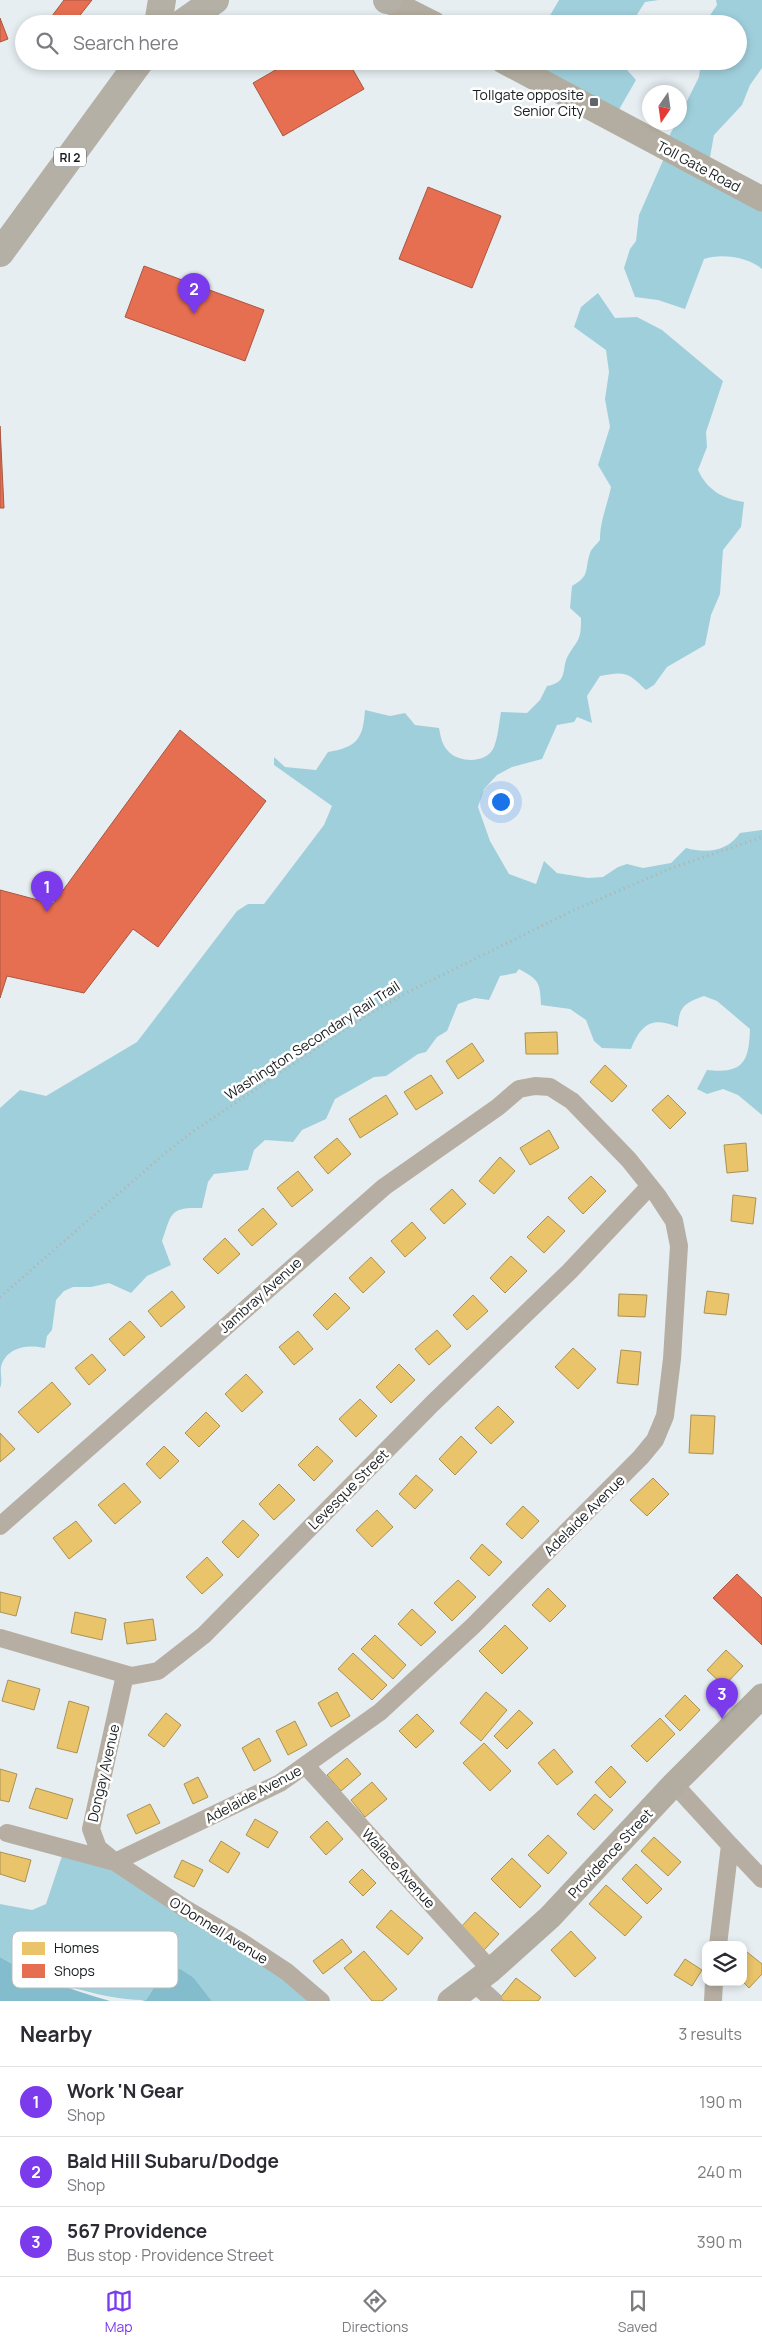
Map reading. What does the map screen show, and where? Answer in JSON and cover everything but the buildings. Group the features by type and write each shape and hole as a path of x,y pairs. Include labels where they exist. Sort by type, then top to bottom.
{"main road":[{"path":"160,15 162,0"},
{"path":"174,15 185,0"},
{"path":"193,15 215,0"},
{"path":"387,0 416,15"},
{"name":"RI 2","path":"0,253 133,70"},
{"name":"Toll Gate Road","path":"520,70 762,199"},
{"name":"Providence Street","path":"449,2001 483,1976 550,1917 674,1784 762,1696"}],"street":[{"name":"Adelaide Avenue","path":"115,1862 280,1783 380,1712 474,1626 641,1457 655,1440 663,1426 668,1396 679,1246 674,1221 629,1160 572,1101 558,1089 535,1086"},
{"name":"Jambray Avenue","path":"0,1526 384,1187 498,1107 512,1094 520,1089 535,1086"},
{"name":"Levesque Street","path":"0,1638 125,1675 141,1676 158,1672 204,1635 433,1403 570,1271 650,1186"},
{"name":"Dongay Avenue","path":"115,1862 98,1848 91,1829 125,1675"},
{"name":"Wallace Avenue","path":"306,1766 483,1976 494,2001"},
{"path":"674,1784 762,1879"},
{"name":"O'Donnell Avenue","path":"7,1833 115,1862 184,1908 256,1951 287,1972 321,2001"},
{"path":"718,1941 730,1845"}],"path":[{"name":"Washington Secondary Rail Trail","path":"0,1297 164,1154 203,1125 359,1020 404,994 572,910 670,870 762,837"}],"shaded area":[{"path":"559,0 659,0 645,2 637,15 550,15"},
{"path":"716,0 762,0 762,68 750,85 742,105 714,135 708,168 762,197 762,269 734,257 718,256 704,259 685,309 658,300 635,297 624,268 630,249 636,241 639,215 668,149 664,146 672,130 687,130 687,101 699,77 700,70 747,70 747,15 710,15 717,5"},
{"path":"525,70 627,70 636,80 613,120"},
{"path":"598,293 615,318 637,317 662,330 723,381 706,432 707,447 698,470 706,483 716,492 729,499 744,502 741,527 723,550 720,594 711,615 705,645 667,667 654,685 646,690 626,674 600,676 587,696 592,723 577,717 574,722 557,725 542,759 512,767 497,775 484,789 478,807 490,841 509,874 536,884 544,861 557,873 588,878 603,877 618,867 627,864 643,868 671,863 686,848 702,851 716,850 729,844 740,833 762,830 762,1115 738,1095 723,1089 707,1094 697,1089 707,1070 729,1070 736,1067 742,1063 748,1050 750,1029 717,1001 704,996 688,1003 680,1014 678,1027 662,1022 649,1024 639,1033 631,1049 602,1048 594,1041 586,1020 570,1009 541,1005 537,982 519,969 516,973 500,976 489,1000 475,998 458,1004 447,1031 437,1037 426,1052 418,1054 386,1076 374,1077 335,1099 326,1119 302,1130 293,1142 265,1140 254,1150 248,1170 214,1174 208,1182 202,1208 178,1210 168,1223 162,1241 171,1265 147,1276 131,1293 109,1283 91,1287 73,1287 64,1291 56,1300 52,1330 47,1336 45,1348 32,1346 18,1348 8,1355 1,1367 0,1388 0,1108 20,1090 46,1096 137,1042 237,911 248,904 264,904 324,825 332,806 274,765 274,757 285,767 316,770 328,752 346,747 357,740 363,728 365,710 390,716 405,713 415,725 439,728 444,745 450,753 461,759 480,759 491,752 494,747 501,712 527,713 540,700 547,686 554,684 562,678 566,659 579,638 581,631 581,618 570,608 572,586 582,579 586,572 591,551 600,540 602,520 611,487 598,465 610,427 605,399 609,372 606,350 574,327 581,307"},
{"path":"64,1850 112,1861 322,2001 212,2001 194,1978 178,1974 178,1931 12,1931 12,1963 0,1957 0,1904 32,1910 46,1904"},
{"path":"0,1957 12,1963 12,1988 70,1988 110,2001 0,2001"},
{"path":"178,1969 194,1978 212,2001 141,2001 146,2000 154,1988 178,1988"},
{"path":"74,1988 154,1988 146,2000 110,1997"}],"place":[{"name":"Tollgate opposite Senior City","path":"594,102"},
{"name":"Bald Hill Subaru/Dodge","path":"194,314"},
{"name":"Work 'N Gear","path":"47,912"},
{"name":"567 Providence","path":"722,1719"}]}
